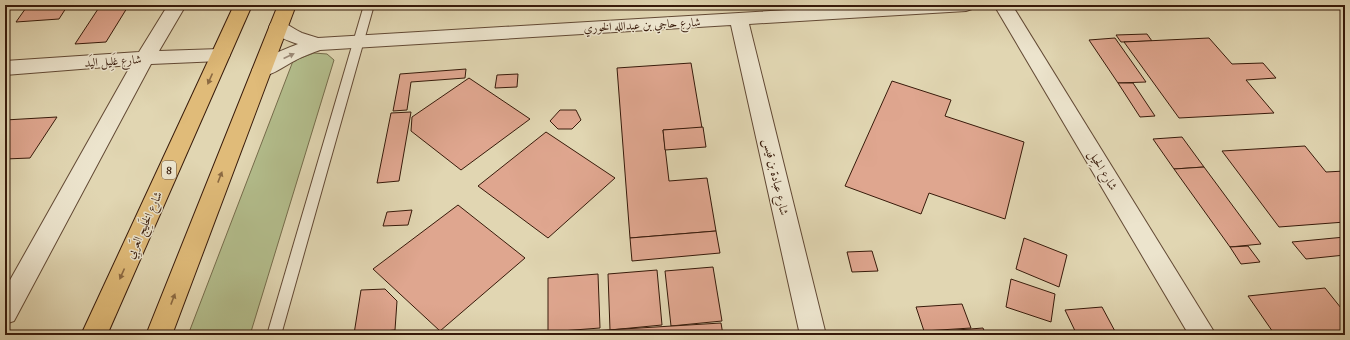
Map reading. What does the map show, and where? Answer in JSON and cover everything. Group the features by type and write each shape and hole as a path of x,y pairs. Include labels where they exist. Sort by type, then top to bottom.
{"highway":[{"name":"شارع الخَلِيج العَربِي","path":"94,335 243,5"},
{"path":"159,335 287,5"}],"street":[{"path":"5,313 145,58 177,5"},
{"name":"شارع حاجي بن عبدالله الخوري","path":"262,70 289,55 317,44 966,5"},
{"name":"شارع الحِيل","path":"1003,5 1203,335"},
{"name":"شارع عبادة بن قيس","path":"739,19 813,335"},
{"name":"شارع حاجي بن عبدالله الخوري","path":"278,28 295,37 317,44"},
{"name":"شارع غَلِيل اليَد","path":"5,68 145,58 220,55"}],"lane":[{"path":"274,335 369,5"}],"green space":[{"path":"314,53 327,54 334,60 250,335 188,335 293,61"}],"building":[{"path":"28,5 68,5 59,19 16,22"},
{"path":"127,8 106,42 75,44 98,9"},
{"path":"1147,34 1152,41 1121,42 1116,35"},
{"path":"1115,38 1146,82 1118,83 1089,40"},
{"path":"1209,38 1232,64 1263,63 1276,78 1246,80 1274,113 1179,118 1124,42"},
{"path":"691,63 702,128 663,130 669,181 707,178 716,231 630,238 617,68"},
{"path":"466,69 465,78 411,82 407,110 393,111 400,74"},
{"path":"518,74 517,87 495,88 497,75"},
{"path":"469,78 530,119 461,170 411,131 412,117"},
{"path":"892,81 951,100 945,116 1024,142 1005,219 929,193 921,214 845,186"},
{"path":"1118,83 1133,83 1155,116 1140,117"},
{"path":"560,110 576,110 581,120 572,129 558,129 550,121"},
{"path":"411,112 399,181 377,183 391,113"},
{"path":"57,117 30,158 5,159 5,120"},
{"path":"703,127 706,147 665,150 663,130"},
{"path":"546,132 615,178 548,238 478,186"},
{"path":"1182,137 1204,167 1174,169 1153,139"},
{"path":"1305,146 1326,172 1345,171 1345,190 1343,190 1345,192 1345,222 1279,227 1222,151"},
{"path":"1204,167 1261,244 1230,247 1174,169"},
{"path":"458,205 525,258 440,331 373,269"},
{"path":"412,210 408,225 383,226 387,212"},
{"path":"716,231 720,253 632,261 630,238"},
{"path":"1345,237 1345,255 1306,259 1292,242"},
{"path":"1024,238 1067,255 1059,287 1016,269"},
{"path":"1248,246 1260,262 1241,264 1230,247"},
{"path":"872,251 878,271 852,272 847,252"},
{"path":"713,267 722,321 671,326 665,271"},
{"path":"657,270 662,325 610,330 608,274"},
{"path":"598,274 600,328 548,332 548,278"},
{"path":"1011,279 1055,294 1051,322 1006,307"},
{"path":"1325,288 1345,313 1345,334 1275,335 1248,296"},
{"path":"385,289 397,301 395,330 354,334 361,290"},
{"path":"962,304 971,328 924,331 916,307"},
{"path":"1102,307 1117,335 1077,335 1065,310"},
{"path":"721,323 723,335 525,335"},
{"path":"983,328 986,335 905,334"}]}
